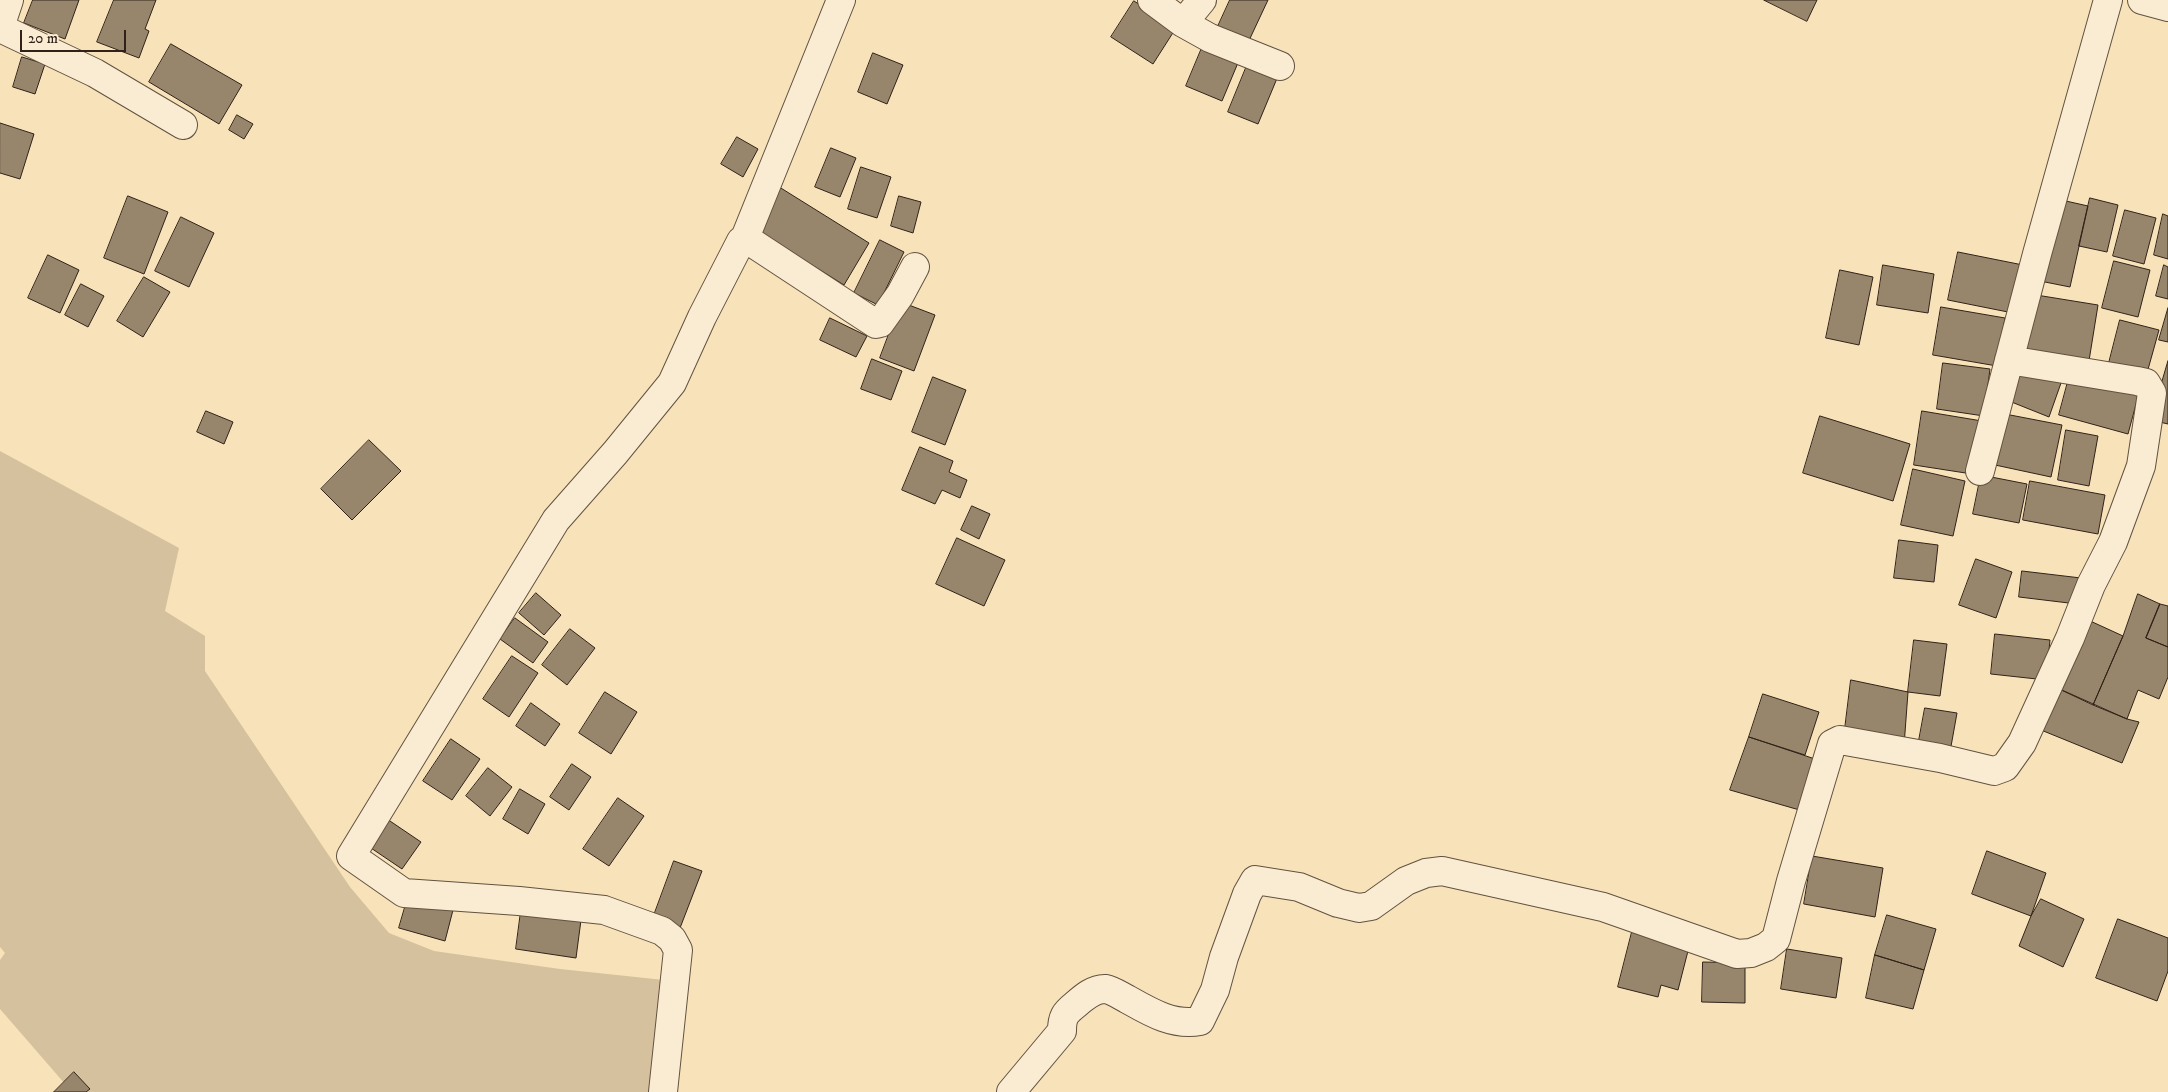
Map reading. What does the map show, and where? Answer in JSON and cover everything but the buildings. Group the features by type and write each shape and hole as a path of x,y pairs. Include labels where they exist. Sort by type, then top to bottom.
{"street":[{"path":"10,0 0,28 95,73 183,125"},
{"path":"663,1092 678,950 672,939 662,930 604,910 520,901 404,893 351,856 556,520 615,453 672,383 702,317 741,242 745,238 841,0"},
{"path":"1152,0 1183,23 1219,42 1280,66"},
{"path":"1183,23 1202,0"},
{"path":"1980,471 2108,0"},
{"path":"2142,0 2168,7"},
{"path":"745,238 876,324 880,323 900,295 915,267"},
{"path":"1011,1092 1062,1031 1062,1020 1065,1013 1093,991 1106,989 1171,1020 1188,1023 1200,1021 1215,990 1224,957 1255,880 1299,887 1338,903 1359,908 1371,906 1406,881 1442,871 1603,907 1737,954 1751,953 1766,947 1776,939 1791,881 1832,744 1840,740 1994,770 2005,767 2022,743 2070,638 2091,585 2113,542 2141,466 2157,440 2152,393 2146,383 2115,376 2009,360"}],"shaded area":[{"path":"0,451 179,548 165,611 205,636 205,671 350,887 389,933 434,951 560,969 664,980 650,1092 72,1092 0,1009 0,960 5,953 0,947"}]}
